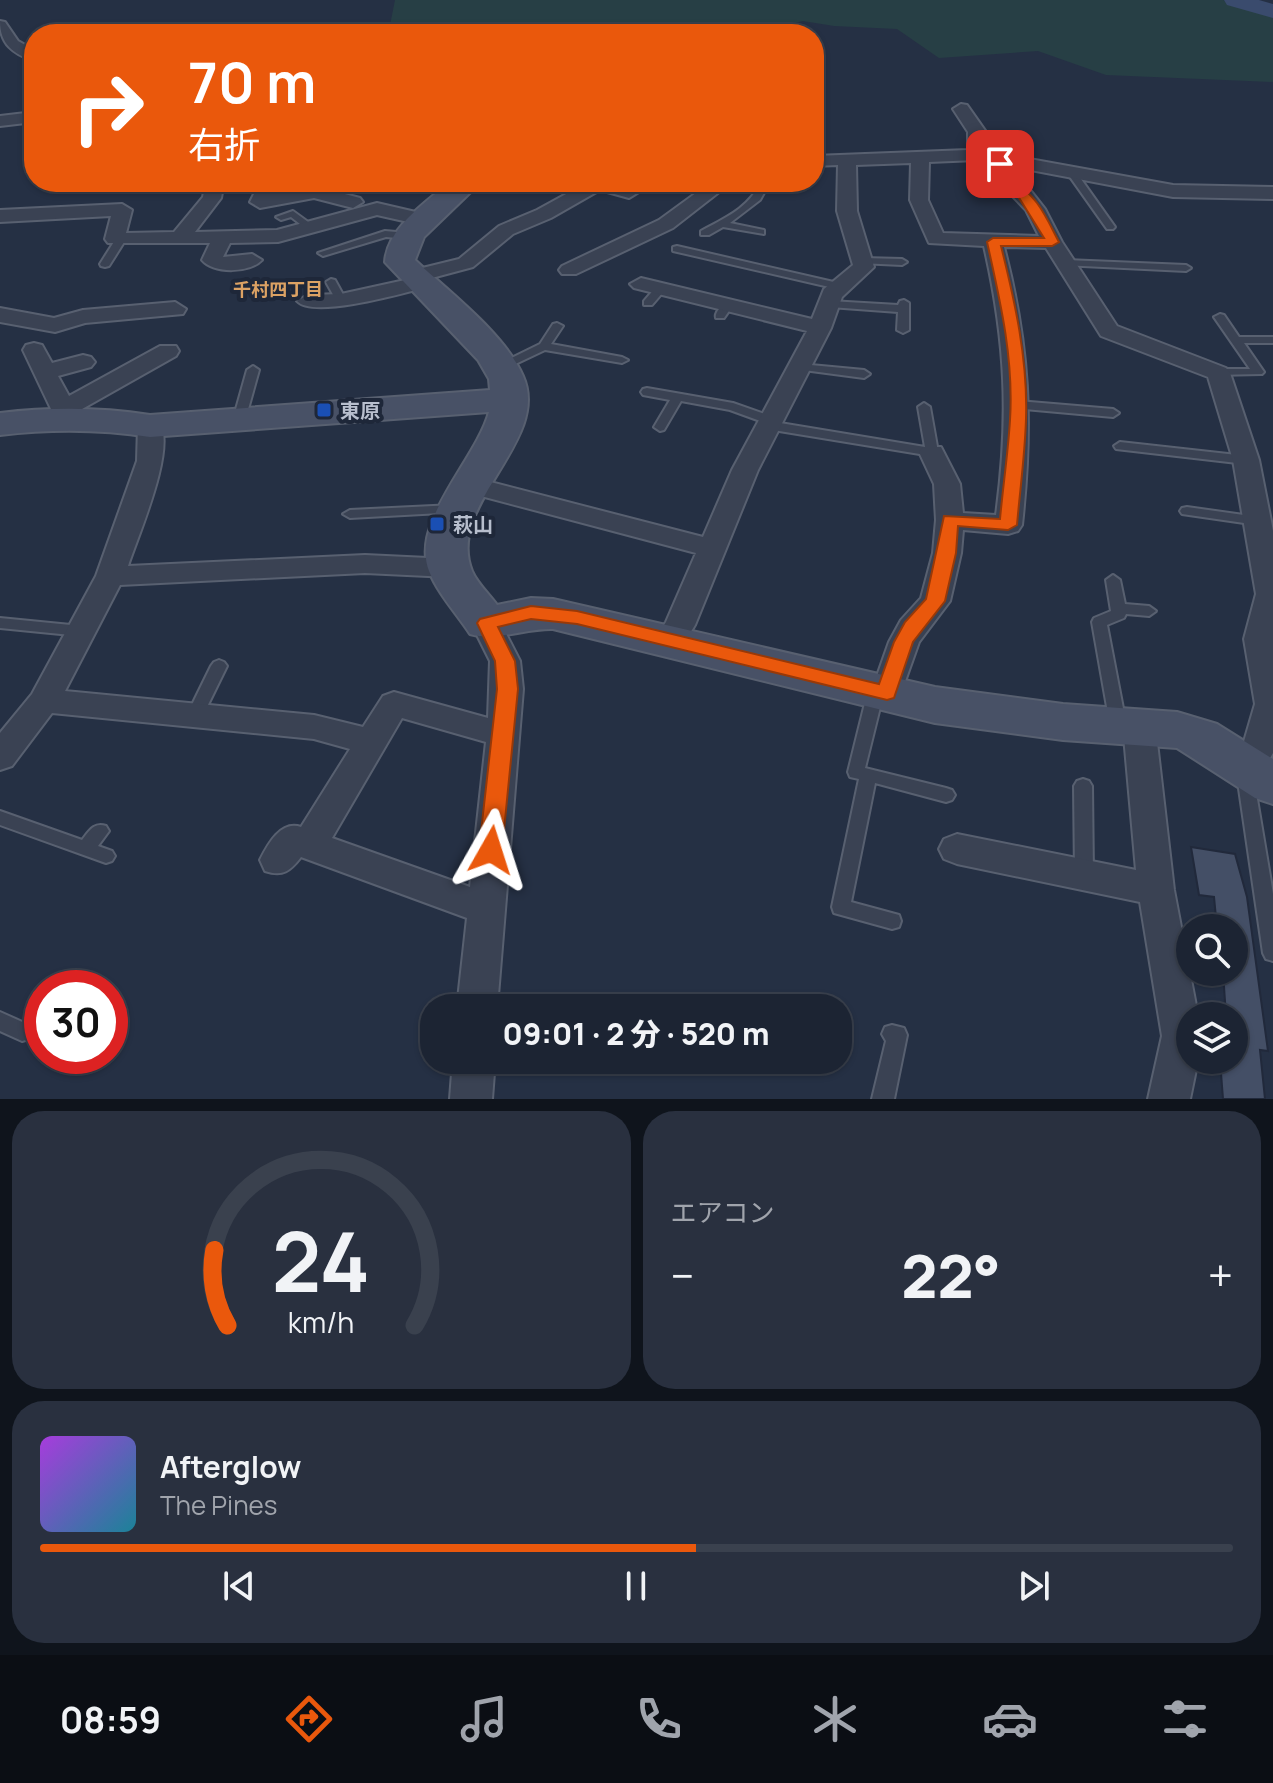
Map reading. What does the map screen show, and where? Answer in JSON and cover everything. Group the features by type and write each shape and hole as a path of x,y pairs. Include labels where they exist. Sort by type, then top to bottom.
{"street":[{"path":"0,27 13,44 24,50"},
{"path":"961,109 977,155"},
{"path":"0,121 24,118"},
{"path":"920,155 919,200 936,239 1052,242"},
{"path":"824,161 977,155 1173,191 1273,193"},
{"path":"669,640 680,625 768,422 800,367 834,295 864,267 847,214 845,198 850,182 847,160"},
{"path":"1003,160 1000,164 1005,179 1020,190 1035,209 1052,242 1109,331 1218,373 1246,460 1271,594 1259,639 1271,704 1258,750 1259,774"},
{"path":"179,239 212,198 213,192"},
{"path":"264,192 260,202 314,192 353,202"},
{"path":"456,192 417,228 398,255 400,262 505,383 505,422 465,497 449,535 449,568 486,623 505,661 507,689 478,994"},
{"path":"308,301 336,291 417,279 466,263 506,230 584,192"},
{"path":"569,270 666,224 709,192"},
{"path":"0,216 122,210 115,239 278,236 377,209 417,228"},
{"path":"223,237 212,260 221,264 242,263"},
{"path":"950,520 1008,525 1018,405 1011,317 993,242"},
{"path":"649,292 724,311 820,328"},
{"path":"0,315 55,325 83,317 175,309"},
{"path":"62,414 161,344 132,312"},
{"path":"34,350 62,414"},
{"path":"45,372 83,362"},
{"path":"0,424 62,414 150,426 239,420 505,383"},
{"path":"7,739 44,701 110,576 150,461 150,426"},
{"path":"882,692 912,627 935,601 947,553 950,520 947,484 932,452"},
{"path":"465,497 712,548"},
{"path":"110,576 365,564 449,568"},
{"path":"486,623 531,613 553,614 935,705 1063,722 1128,724 1177,730 1200,737 1259,774"},
{"path":"44,701 195,715 240,731 314,727 371,742"},
{"path":"484,908 294,852 394,704 504,735"},
{"path":"1128,724 1182,1036 1169,1099"},
{"path":"957,849 1156,890"},
{"path":"471,1099 473,1074"}],"lane":[{"path":"1073,174 1110,227"},
{"path":"705,233 739,213 760,192"},
{"path":"281,217 293,214 312,229"},
{"path":"722,224 760,232"},
{"path":"323,253 344,243 417,228"},
{"path":"105,264 121,239"},
{"path":"677,249 834,295 904,305 903,330"},
{"path":"863,261 901,260"},
{"path":"1066,263 1186,268"},
{"path":"1218,373 1258,372 1220,317"},
{"path":"505,383 544,346 557,326"},
{"path":"1237,340 1273,340"},
{"path":"544,346 622,360"},
{"path":"800,367 864,374"},
{"path":"239,420 253,370"},
{"path":"647,392 733,407 768,422 932,452 924,407"},
{"path":"660,427 677,397"},
{"path":"1018,405 1113,413"},
{"path":"1120,446 1246,460"},
{"path":"350,514 465,497"},
{"path":"1187,511 1258,521"},
{"path":"1113,580 1119,614 1099,622 1128,724"},
{"path":"1118,608 1149,611"},
{"path":"0,623 81,631"},
{"path":"195,715 219,666"},
{"path":"882,692 856,772 946,795"},
{"path":"1259,774 1255,852 1273,953"},
{"path":"868,775 841,907 892,921"},
{"path":"1083,786 1084,875"},
{"path":"0,818 106,856"},
{"path":"86,848 100,831"},
{"path":"0,1021 22,1032"},
{"path":"883,1099 897,1035 892,1034"}],"green space":[{"path":"395,0 1223,0 1273,13 1273,82 1106,75 1038,51 939,58 897,29 803,21 790,24 390,24"}],"building":[{"path":"1191,847 1235,854 1247,897 1268,1051 1260,1050 1265,1099 1223,1099 1221,1074 1248,1074 1248,1002 1225,1002 1224,986 1248,986 1248,914 1216,914 1214,897 1199,895"}],"waterway":[{"path":"1235,0 1273,11"}],"place":[{"name":"東原","path":"324,410"},
{"name":"萩山","path":"437,524"}],"district":[{"name":"千村四丁目","path":"278,289"}],"route":[{"path":"491,850 507,689 505,661 486,623 531,613 577,618 887,693 904,642 912,627 935,601 947,553 950,520 1008,525 1018,417 1016,366 1011,317 993,242 1052,242 1035,209 1020,190 1005,179 1000,164"}]}
